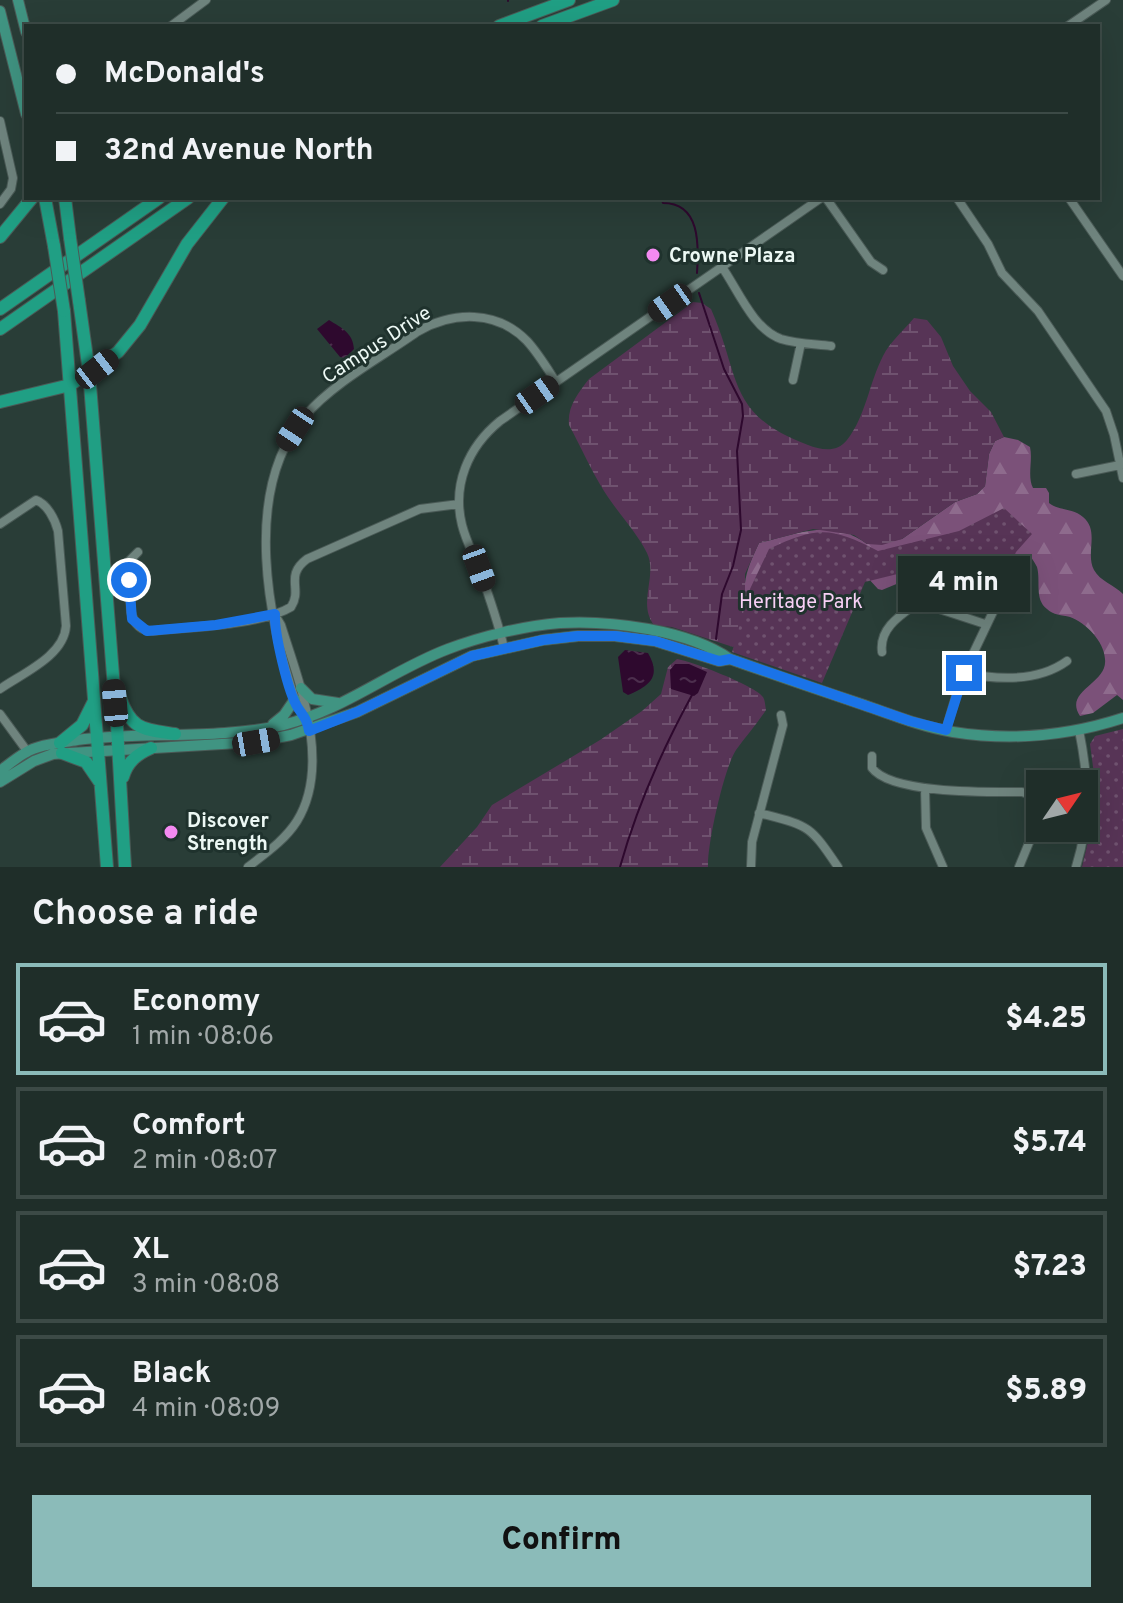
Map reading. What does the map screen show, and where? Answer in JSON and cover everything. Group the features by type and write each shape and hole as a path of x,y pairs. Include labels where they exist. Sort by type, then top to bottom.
{"highway":[{"path":"504,24 569,0"},
{"path":"547,24 613,0"},
{"path":"3,231 30,200"},
{"path":"45,200 64,311 107,867"},
{"path":"65,200 89,372 118,735 125,867"},
{"path":"0,309 156,200"},
{"path":"0,329 185,200"},
{"path":"0,402 70,385 125,345 187,244 221,200"},
{"path":"114,681 128,718 133,723 152,731 175,734"},
{"path":"94,700 82,725 61,748 86,762 101,783"},
{"path":"121,784 131,761 151,748"}],"main road":[{"path":"18,0 24,24"},
{"path":"0,11 24,106"},
{"path":"0,771 27,751 96,744 118,735 268,727 340,704 447,649 501,634 560,623 620,626 676,636 718,651 730,659 910,721 946,730 1009,737 1079,730 1123,718"},
{"path":"96,744 119,749 256,742 309,731 357,712 472,656 578,636 655,641 719,661 730,659"},
{"path":"301,688 312,699 340,704"},
{"path":"268,727 284,715 295,699"},
{"path":"0,782 61,748"}],"street":[{"path":"174,24 206,0"},
{"path":"1071,24 1106,0"},
{"path":"0,121 13,178 11,189 0,204"},
{"path":"504,648 462,527 459,504 464,467 479,441 500,421 820,200"},
{"path":"824,200 871,262 883,270"},
{"path":"958,200 988,244 1002,273 1038,311 1099,400 1112,427 1123,478"},
{"path":"1070,200 1123,276"},
{"path":"722,267 762,327 781,339 831,346"},
{"name":"Campus Drive","path":"306,716 298,708 274,626 267,554 269,495 275,469 285,444 306,415 318,402 417,332 455,316 481,317 518,333 536,352 556,382"},
{"path":"793,380 801,343"},
{"path":"1112,427 1123,424"},
{"path":"1076,474 1120,465"},
{"path":"0,524 38,500 52,516 58,531 66,626 65,637 57,649 0,689"},
{"path":"138,552 129,561 132,619 141,628 153,631 208,626 285,611 294,602 294,575 307,559 420,509 459,504"},
{"path":"946,730 964,673 1002,593"},
{"path":"882,652 880,640 887,629 916,604 985,624"},
{"name":"Campus Drive","path":"248,867 289,832 304,807 312,779 309,731 301,688 275,614"},
{"path":"964,673 992,678 1029,676 1054,671 1067,661"},
{"path":"0,714 27,751"},
{"path":"751,867 750,852 783,725 781,715"},
{"path":"1076,867 1085,826 1088,784 1079,730"},
{"path":"872,756 872,768 880,776 903,785 1026,794"},
{"path":"925,788 926,828 943,867"},
{"path":"759,813 806,827 838,867"},
{"path":"1019,867 1029,842"}],"green space":[{"path":"693,302 711,309 733,374 749,406 762,421 808,445 834,449 847,440 859,421 883,356 914,318 927,320 941,337 953,366 970,391 991,412 1004,437 995,441 989,454 985,486 977,494 955,502 902,539 882,545 867,544 854,535 813,529 759,543 745,574 745,600 749,616 741,642 733,647 672,627 654,625 647,608 650,562 647,553 604,491 569,425 572,406 589,379"},
{"path":"1004,437 1030,447 1033,488 1046,488 1049,503 1079,514 1088,523 1092,535 1094,570 1123,594 1123,700 1117,695 1093,713 1080,716 1077,700 1104,668 1104,652 1098,639 1082,624 1043,605 1037,567 1030,556 1008,560 958,584 935,568 882,590 867,577 749,616 746,578 759,543 814,530 840,532 867,544 902,539 955,502 977,494 985,486 989,454 995,441"},
{"name":"Heritage Park","path":"1004,508 1032,534 1016,552 1003,582 992,588 960,585 934,565 865,582 822,683 732,652 750,589 769,549 800,536 824,532 848,537 878,551 959,531"},
{"path":"677,659 709,669 758,692 763,697 766,710 731,759 717,807 708,867 440,867 477,827 492,805 642,711 661,694 668,667"},
{"path":"1123,729 1123,867 1082,867 1088,842 1098,842 1098,770 1093,770 1090,744 1095,736"}],"water":[{"path":"329,320 352,339 354,349 345,358 340,357 317,329"},
{"path":"625,650 648,653 654,668 651,680 628,695 623,692 618,657"},
{"path":"675,664 689,664 707,672 694,696 671,689 670,670"}],"waterway":[{"path":"662,200 684,210 691,218 697,238 697,273"},
{"path":"699,293 724,369 742,404 743,416 737,451 741,530 733,566 722,594 716,639"},
{"path":"620,867 651,779 692,695"}],"place":[{"name":"Crowne Plaza","path":"653,255"},
{"name":"Discover Strength","path":"171,832"}],"route":[{"path":"129,580 132,619 147,631 216,625 275,614 274,626 285,668 298,708 306,716 309,731 357,712 472,656 543,640 578,636 655,641 719,661 730,659 910,721 946,730 964,673"}]}
